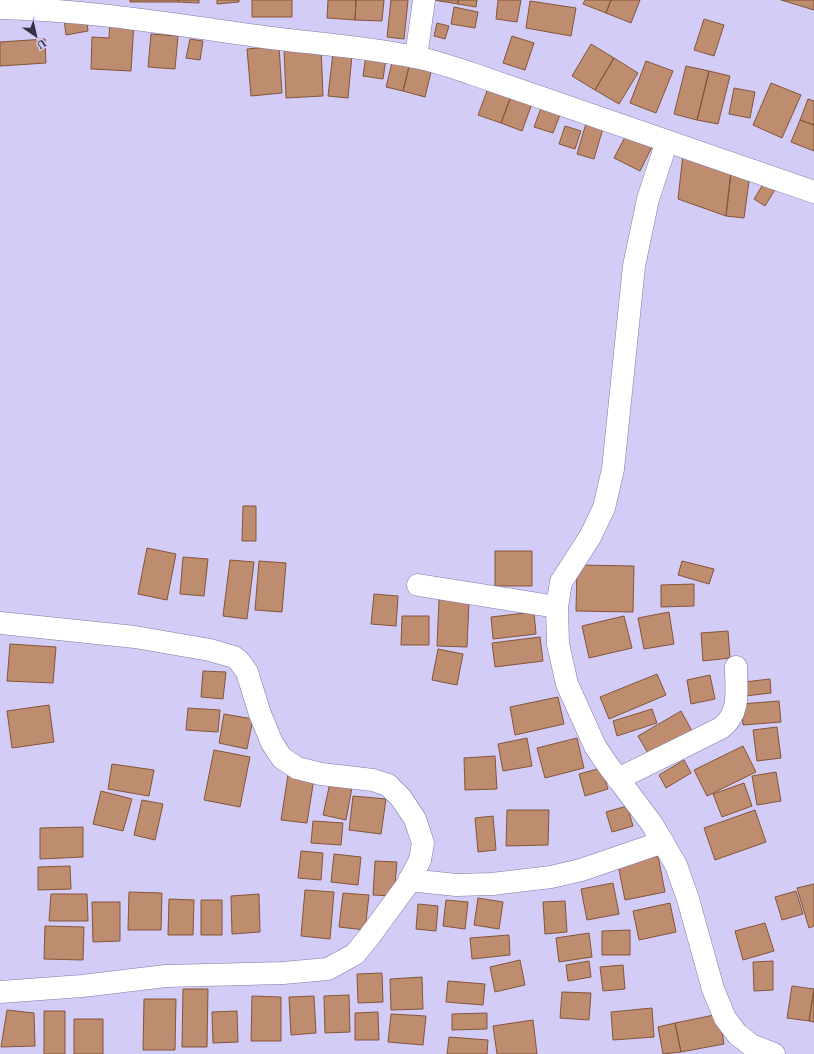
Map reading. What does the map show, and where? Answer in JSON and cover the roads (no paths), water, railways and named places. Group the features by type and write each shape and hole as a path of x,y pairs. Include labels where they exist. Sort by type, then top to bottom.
{"street":[{"path":"416,57 424,0"},
{"path":"0,8 38,9 130,18 269,38 348,46 416,57 476,75 814,192"},
{"path":"667,141 648,199 634,266 613,469 604,508 590,537 561,582 557,607 558,644 567,684 595,746 652,824 676,865 713,989 725,1018 736,1034 751,1045 774,1054"},
{"path":"418,585 557,607"},
{"path":"0,623 135,638 210,650 234,657 247,672 260,714 272,743 282,758 297,768 321,774 373,780 388,785 401,798 415,819 423,843 420,860 399,896 355,954 328,969 283,973 166,976 82,986 0,992"},
{"path":"618,779 721,728 729,722 734,714 736,706 736,667"},
{"path":"409,880 456,885 492,884 552,877 581,870 663,842"}]}
